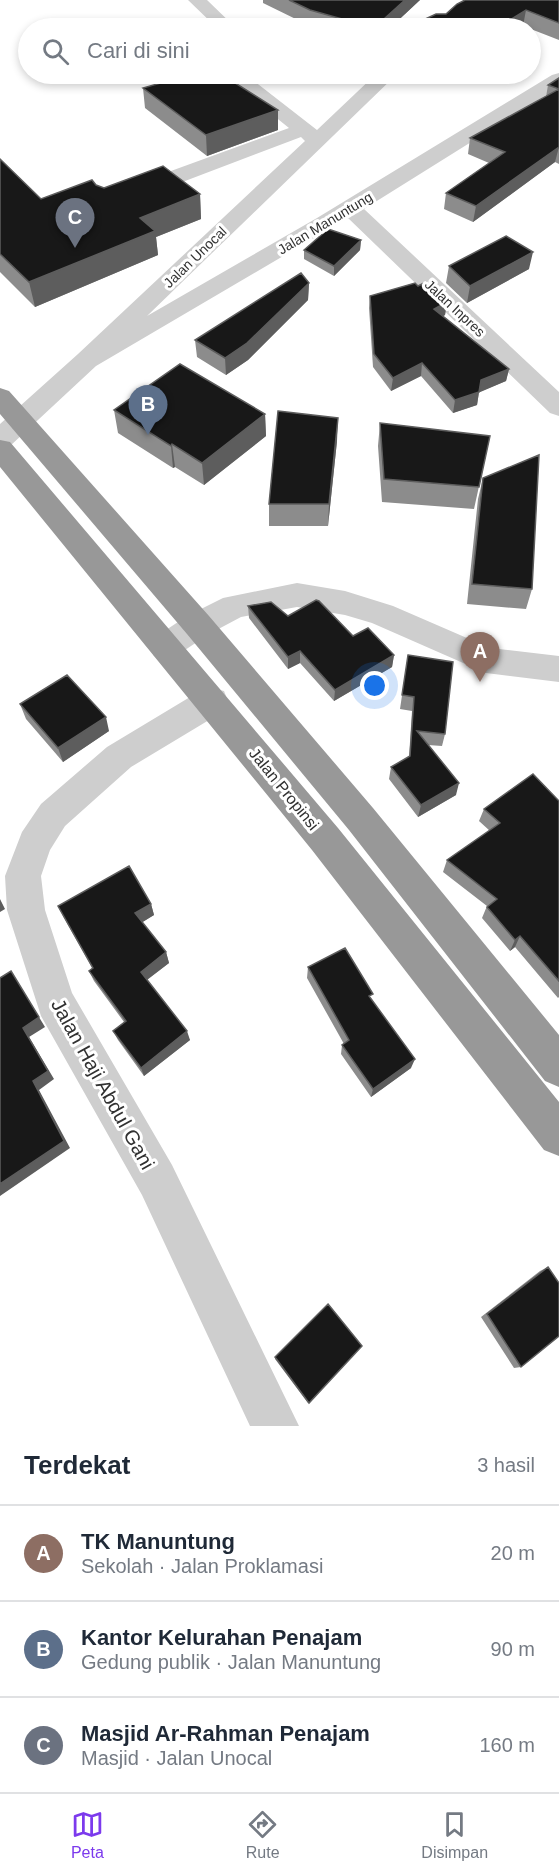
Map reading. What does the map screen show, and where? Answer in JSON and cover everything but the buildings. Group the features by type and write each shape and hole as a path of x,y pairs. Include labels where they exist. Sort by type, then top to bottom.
{"highway":[{"path":"5,427 198,624 361,819 559,1067"},
{"name":"Jalan Propinsi","path":"5,427 165,647 325,839 559,1135"}],"street":[{"path":"197,0 216,18"},
{"name":"Jalan Manuntung","path":"87,360 194,301 351,209 559,79"},
{"path":"246,84 309,135"},
{"name":"Jalan Unocal","path":"5,427 87,360 309,135 374,84"},
{"path":"119,198 309,135"},
{"name":"Jalan Inpres","path":"351,209 554,392"},
{"path":"165,647 198,624 234,606 297,595 345,603 382,614 486,660 559,669"},
{"name":"Jalan Haji Abdul Gani","path":"212,701 119,757 53,815 34,843 23,876 26,910 55,1002 157,1180 275,1426"}],"place":[{"name":"Masjid Ar-Rahman Penajam","path":"75,248"},
{"name":"Kantor Kelurahan Penajam","path":"148,435"},
{"name":"TK Manuntung","path":"480,682"}]}
